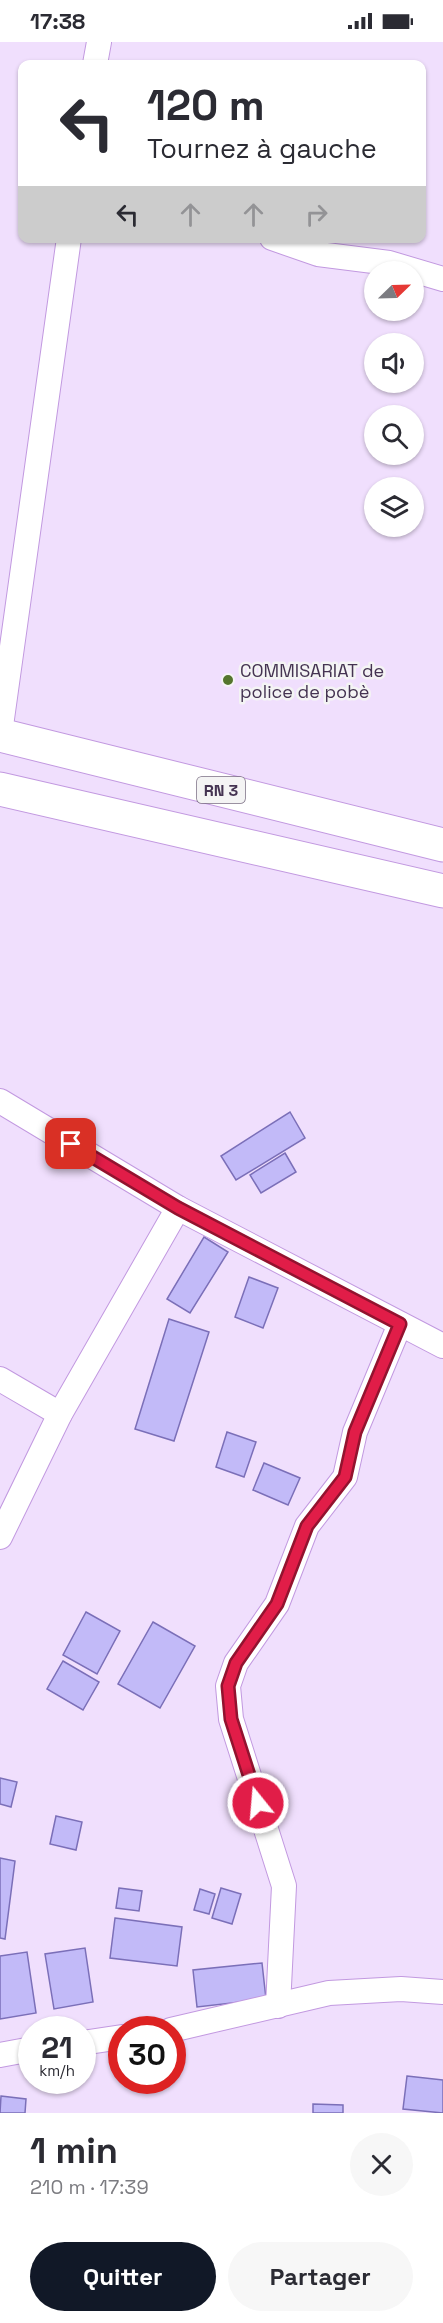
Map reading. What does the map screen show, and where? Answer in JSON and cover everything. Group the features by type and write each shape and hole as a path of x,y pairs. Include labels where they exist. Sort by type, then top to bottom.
{"main road":[{"name":"RN 3","path":"0,734 443,845"},
{"path":"0,789 443,891"}],"street":[{"path":"96,60 99,42"},
{"path":"0,734 68,243"},
{"path":"286,243 318,254 389,263 443,279"},
{"path":"0,1101 178,1208 443,1346"},
{"path":"0,1537 60,1414 178,1208"},
{"path":"278,2006 284,1886 231,1719 228,1686 236,1663 277,1604 307,1526 345,1477 355,1432 400,1324"},
{"path":"0,1379 60,1414"},
{"path":"186,2027 329,1993 400,1989 443,1992"},
{"path":"0,2055 18,2052"}],"building":[{"path":"290,1112 305,1138 236,1180 221,1156"},
{"path":"285,1153 296,1172 261,1193 250,1175"},
{"path":"204,1237 228,1252 190,1313 167,1299"},
{"path":"249,1277 278,1288 263,1328 235,1317"},
{"path":"169,1319 209,1332 174,1441 135,1429"},
{"path":"227,1432 256,1442 244,1477 216,1467"},
{"path":"264,1463 300,1478 288,1505 253,1490"},
{"path":"86,1612 120,1631 97,1674 63,1655"},
{"path":"153,1622 195,1646 160,1708 118,1684"},
{"path":"63,1661 99,1682 83,1710 47,1689"},
{"path":"0,1778 17,1782 11,1807 0,1804"},
{"path":"56,1816 82,1822 76,1850 50,1844"},
{"path":"0,1858 15,1861 5,1939 0,1938"},
{"path":"119,1888 142,1891 139,1911 116,1908"},
{"path":"221,1888 241,1894 232,1924 212,1918"},
{"path":"200,1889 215,1894 209,1914 194,1910"},
{"path":"115,1918 182,1927 177,1966 110,1958"},
{"path":"85,1948 93,2002 54,2009 45,1954"},
{"path":"27,1952 36,2013 0,2019 0,1956"},
{"path":"262,1963 266,1999 197,2007 193,1970"},
{"path":"407,2076 443,2080 443,2113 403,2109"},
{"path":"1,2096 26,2099 25,2113 0,2113"},
{"path":"313,2104 343,2105 343,2113 313,2113"}],"place":[{"name":"COMMISARIAT de police de pobè","path":"228,680"}],"route":[{"path":"71,1144 178,1208 400,1324 355,1432 345,1477 307,1526 277,1604 236,1663 228,1686 231,1719 258,1803"}]}
